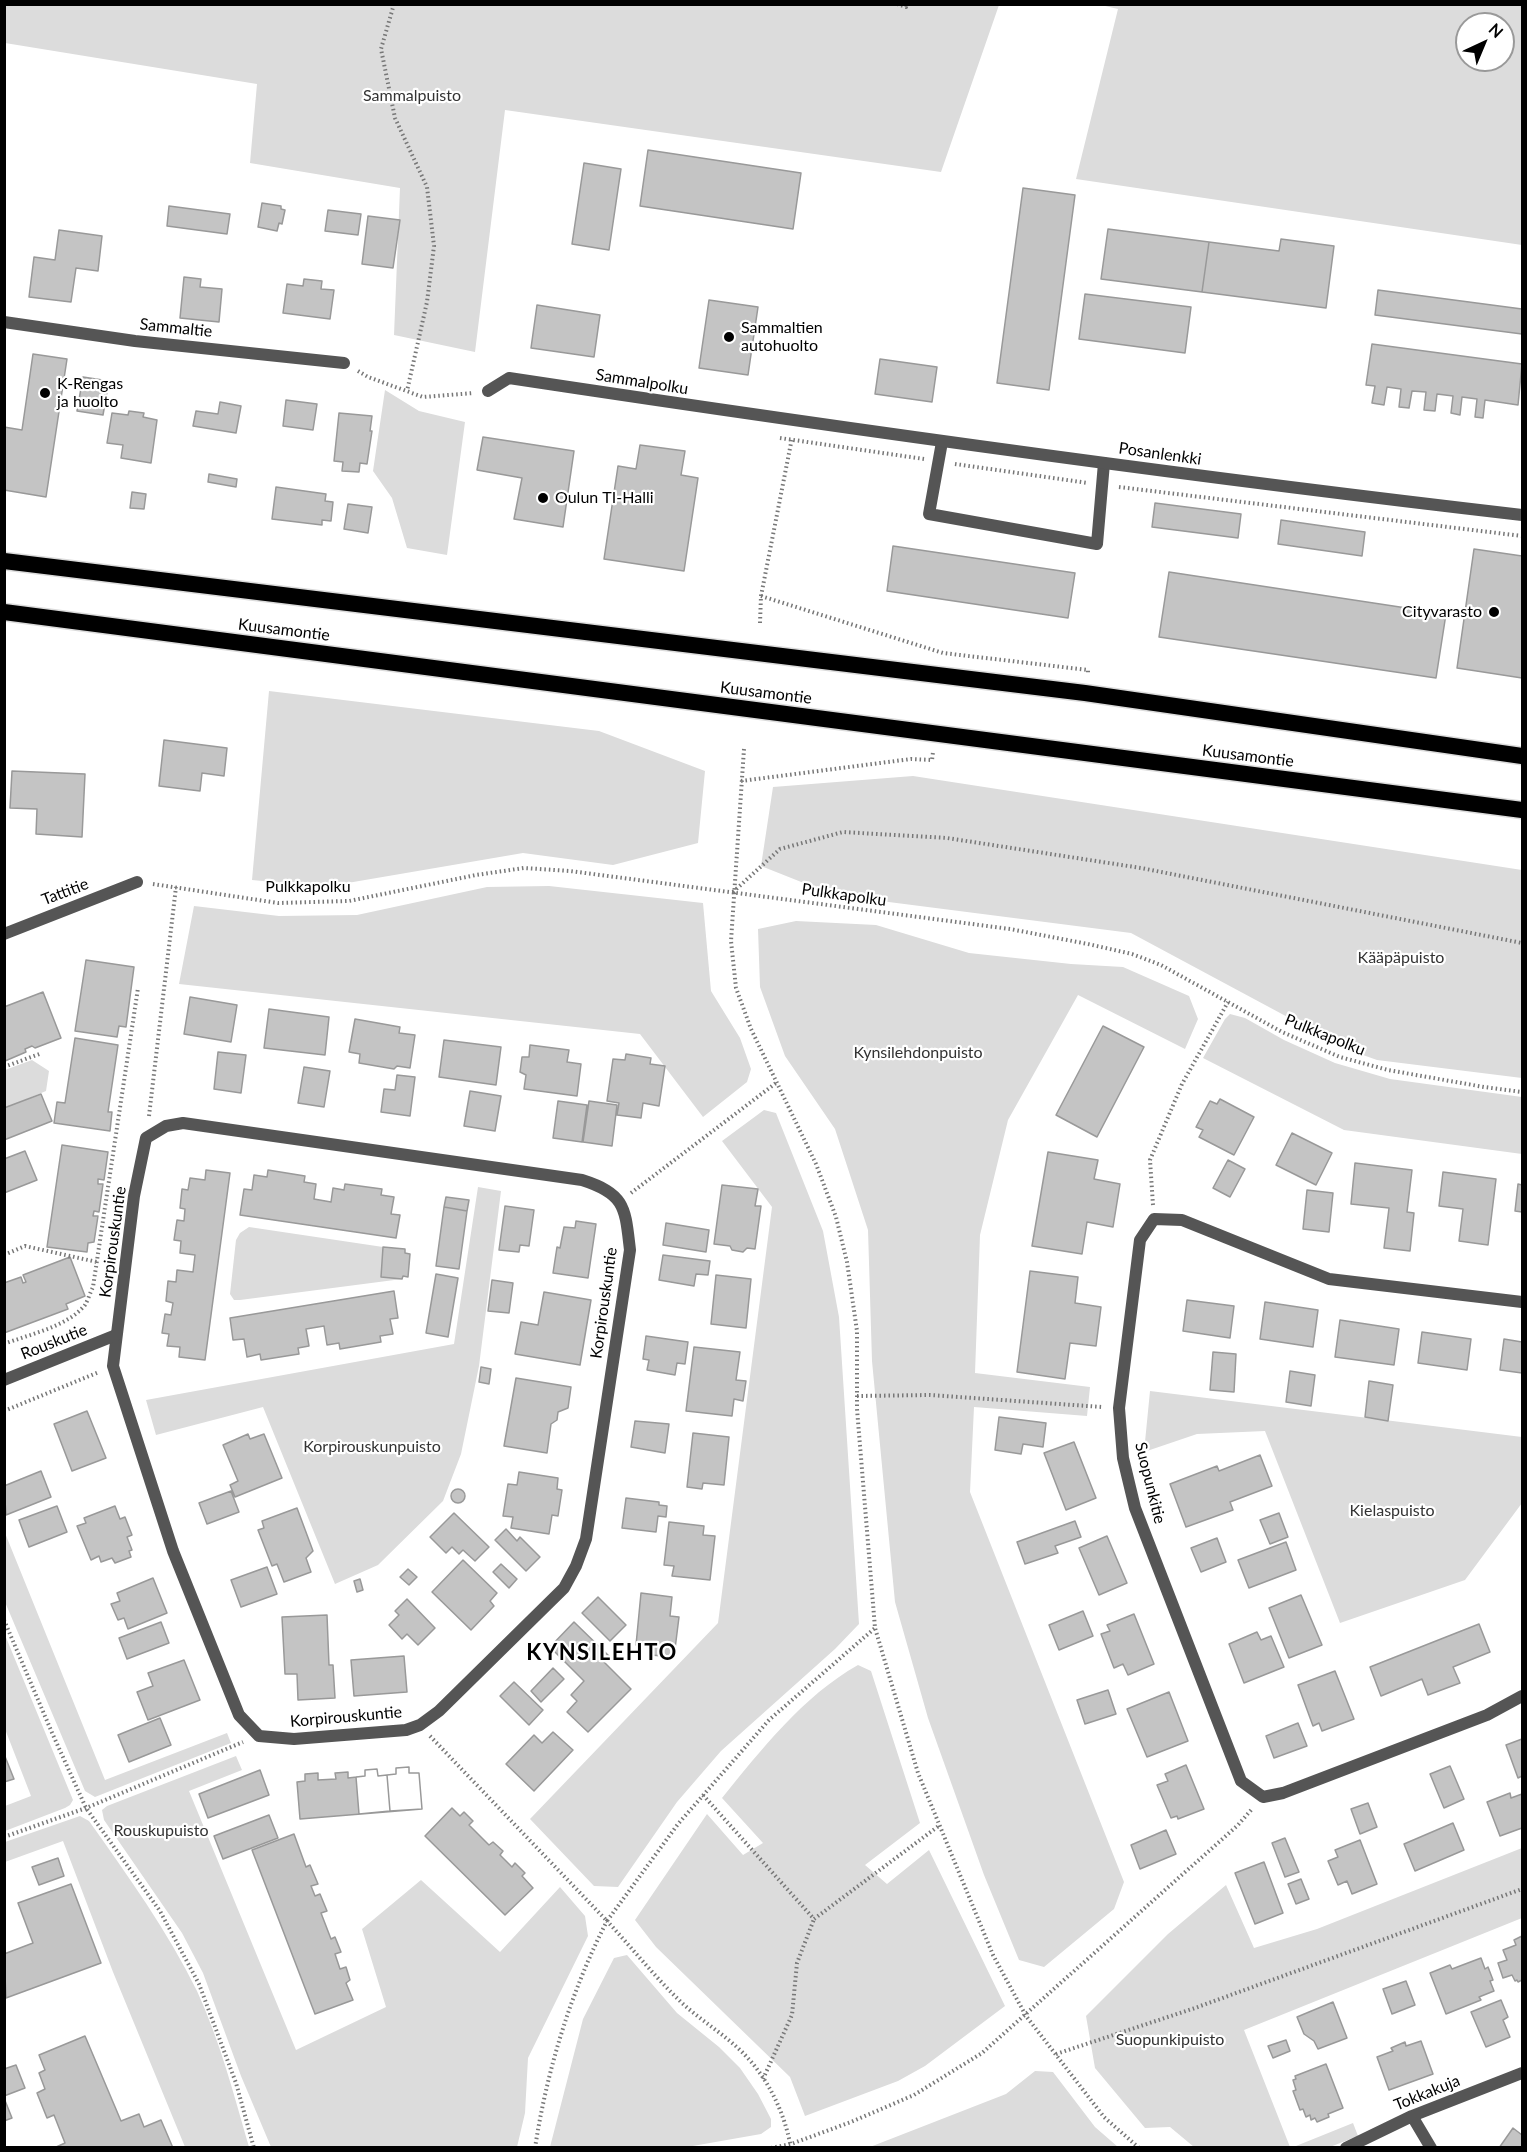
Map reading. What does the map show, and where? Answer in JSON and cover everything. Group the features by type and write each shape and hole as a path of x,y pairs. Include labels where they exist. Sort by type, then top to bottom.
{"highway":[{"path":"4,561 1085,693 1522,756"},
{"name":"Kuusamontie","path":"4,612 1522,810"}],"street":[{"name":"Sammaltie","path":"5,322 105,337 344,363"},
{"name":"Sammalpolku","path":"489,391 509,378 794,422"},
{"name":"Posanlenkki","path":"794,422 1278,487 1522,515"},
{"path":"942,441 928,514 1097,544 1104,464"},
{"name":"Tattitie","path":"4,934 138,882"},
{"path":"146,1138 166,1126 183,1123 582,1180 602,1186 620,1201"},
{"name":"Korpirouskuntie","path":"146,1138 134,1196 113,1366 173,1551 239,1715 259,1736 294,1739 406,1730 420,1725 439,1711 564,1588 576,1566 585,1539 630,1250 627,1225 620,1201"},
{"path":"1154,1219 1182,1220 1329,1279 1522,1302"},
{"name":"Suopunkitie","path":"1154,1219 1140,1240 1119,1408 1123,1458 1136,1508 1241,1780 1263,1797"},
{"name":"Rouskutie","path":"4,1380 116,1335"},
{"path":"1263,1797 1283,1793 1487,1715 1522,1696"},
{"name":"Tokkakuja","path":"1346,2148 1412,2116 1522,2073"},
{"path":"1412,2116 1431,2148"}],"path":[{"path":"394,4 381,49 395,118 427,187 434,246 427,302 407,391"},
{"path":"897,4 906,7 907,4"},
{"path":"344,363 368,377 423,397 460,396 489,391"},
{"path":"760,623 761,596 794,422"},
{"path":"761,596 943,653 1088,670"},
{"path":"744,749 731,941 736,988 751,1029 816,1164 836,1217 847,1262 857,1331 857,1396 875,1628 918,1773 993,1955 1026,2016 1104,2117 1139,2148"},
{"path":"741,781 911,759 932,760"},
{"path":"733,892 780,849 843,832 947,838 1141,868 1522,943"},
{"name":"Pulkkapolku","path":"138,882 278,903 349,901 441,881 524,868 570,871 1010,929 1132,954 1161,965 1281,1032 1340,1057 1388,1070 1522,1092"},
{"path":"146,1138 176,887"},
{"path":"4,1344 59,1323 74,1314 86,1304 93,1287 138,988"},
{"path":"1154,1219 1150,1160 1182,1084 1228,1002"},
{"path":"4,1067 42,1053"},
{"path":"620,1201 776,1083"},
{"path":"4,1255 25,1246 97,1262"},
{"path":"4,1411 113,1366"},
{"path":"857,1396 930,1395 1119,1408"},
{"path":"4,1620 86,1808 160,1911 200,1984 236,2083 254,2148"},
{"path":"535,2148 541,2109 568,2014 590,1954 608,1921 678,1824 769,1720 875,1628"},
{"path":"420,1725 608,1921 664,1986 688,2009 745,2055 764,2079 785,2119 791,2146"},
{"path":"4,1838 86,1808 259,1736"},
{"path":"703,1795 814,1919"},
{"path":"771,2148 791,2146 914,2094 982,2053 1238,1825 1263,1797"},
{"path":"764,2079 792,2015 797,1963 814,1919 940,1825"},
{"path":"1056,2054 1205,2004 1522,1889"}],"green space":[{"name":"Sammalpuisto","path":"4,5 999,5 941,172 505,110 475,352 394,335 400,188 250,163 257,84 5,43"},
{"path":"1101,5 1522,5 1522,245 1076,179 1118,9"},
{"path":"385,390 419,411 465,422 447,555 407,548 392,498 373,471"},
{"path":"269,691 599,731 705,771 698,843 613,865 523,853 324,887 252,880"},
{"name":"Kääpäpuisto","path":"913,776 1522,870 1522,1078 1377,1060 1349,1050 1131,933 834,895 761,866 773,787"},
{"path":"549,886 703,903 711,991 740,1038 751,1069 747,1082 703,1117 640,1034 179,984 194,906 279,916 357,915 487,887"},
{"name":"Kynsilehdonpuisto","path":"796,921 876,925 969,953 1123,967 1189,996 1198,1019 1185,1049 1078,995 1008,1120 980,1235 975,1373 1090,1387 1087,1416 974,1407 970,1492 1124,1882 1114,1909 1044,1967 1019,1960 984,1875 928,1718 895,1602 872,1361 868,1230 835,1129 785,1056 760,987 758,929"},
{"path":"1230,1014 1245,1018 1284,1040 1335,1063 1390,1079 1522,1097 1522,1154 1344,1130 1203,1058"},
{"path":"32,1060 49,1071 46,1091 5,1108 5,1070"},
{"path":"764,1110 776,1113 823,1231 839,1317 859,1624 835,1649 721,1751 677,1802 618,1887 594,1886 530,1819 718,1623 772,1207 722,1141"},
{"name":"Korpirouskunpuisto","path":"478,1187 501,1191 479,1366 461,1454 443,1501 378,1565 335,1584 263,1407 156,1435 146,1400 454,1344"},
{"path":"249,1227 383,1247 381,1277 402,1279 234,1300 230,1294 236,1240 240,1233"},
{"name":"Kielaspuisto","path":"1150,1391 1522,1437 1522,1503 1465,1580 1340,1623 1265,1431 1197,1434 1144,1452"},
{"name":"Rouskupuisto","path":"5,1533 105,1780 227,1733 231,1743 95,1797 85,1791 5,1602"},
{"name":"Rouskupuisto","path":"5,1635 73,1800 65,1808 5,1831 5,1806 31,1796 5,1729"},
{"path":"858,1665 871,1671 920,1823 865,1865 887,1884 929,1850 1005,2006 925,2066 898,2081 805,2116 790,2077 656,1947 635,1920 707,1814 743,1855 763,1843 722,1798 801,1708 819,1692"},
{"path":"236,1756 242,1770 189,1791 296,2050 386,2007 362,1929 421,1880 500,1952 560,1887 585,1916 588,1936 528,2058 525,2113 517,2147 271,2147 241,2076 203,1973 182,1933 104,1820 102,1810 107,1806"},
{"name":"Rouskupuisto","path":"80,1816 89,1821 118,1862 173,1946 197,1991 220,2049 249,2147 185,2147 113,1972 63,1841 5,1862 5,1842"},
{"name":"Suopunkipuisto","path":"1522,1848 1522,1918 1244,2030 1290,2147 1194,2147 1170,2127 1145,2128 1095,2068 1086,2016 1168,1934 1226,1885 1254,1948 1317,1929"},
{"path":"627,1955 677,2013 719,2047 740,2068 758,2094 771,2119 771,2127 761,2134 687,2147 550,2147 583,2019 614,1958"},
{"path":"1035,2071 1053,2072 1095,2127 1118,2147 870,2147 1006,2094"},
{"path":"1353,2123 1358,2136 1330,2147 1291,2148"}],"building":[{"path":"648,150 801,173 793,229 640,206"},
{"path":"584,163 621,169 609,250 572,244"},
{"path":"1023,188 1075,195 1049,390 997,383"},
{"path":"262,203 281,206 281,209 285,210 282,224 279,223 277,231 258,227"},
{"path":"169,206 230,214 227,234 167,226"},
{"path":"328,210 361,214 358,235 325,231"},
{"path":"368,216 400,220 393,268 362,264"},
{"path":"1108,229 1209,242 1202,292 1101,279"},
{"path":"59,230 102,236 98,271 76,268 71,302 29,297 34,257 55,260"},
{"path":"1281,239 1334,246 1326,308 1202,292 1209,242 1279,251"},
{"path":"184,277 201,279 200,287 222,289 219,322 180,318"},
{"path":"304,279 322,281 321,289 334,290 330,319 283,313 287,284 303,286"},
{"path":"1378,290 1522,309 1522,334 1375,315"},
{"path":"1085,294 1191,307 1185,353 1079,339"},
{"name":"Sammaltien autohuolto","path":"709,300 758,307 748,375 699,368"},
{"path":"537,305 600,315 594,357 531,348"},
{"path":"1372,344 1522,364 1518,405 1485,400 1483,418 1475,417 1477,399 1462,397 1460,415 1451,413 1453,396 1437,394 1435,411 1424,410 1426,392 1412,391 1409,408 1399,407 1401,389 1387,387 1384,405 1372,403 1375,386 1366,385"},
{"name":"K-Rengas ja huolto","path":"33,354 67,359 46,497 4,490 4,427 22,430"},
{"path":"880,359 937,367 932,402 875,394"},
{"path":"83,377 109,381 103,415 77,411"},
{"path":"286,400 317,404 313,430 283,426"},
{"path":"220,402 241,406 236,433 193,426 196,411 218,414"},
{"path":"129,411 144,413 143,417 157,420 151,463 121,458 123,445 107,443 112,413 128,415"},
{"path":"339,413 372,416 367,464 360,463 359,472 342,471 343,462 334,461"},
{"name":"Oulun TI-Halli","path":"483,437 574,451 563,527 514,519 522,478 477,470"},
{"path":"640,445 685,451 681,475 698,478 684,571 604,559 618,466 636,469"},
{"path":"209,474 237,479 236,487 208,482"},
{"path":"276,487 326,494 325,501 333,502 331,521 322,520 322,525 272,519"},
{"path":"132,492 146,494 144,509 130,508"},
{"path":"1155,503 1241,514 1238,538 1152,527"},
{"path":"348,504 372,507 368,533 344,529"},
{"path":"1281,520 1365,532 1362,556 1278,544"},
{"path":"893,546 1075,573 1068,618 887,591"},
{"name":"Cityvarasto","path":"1474,549 1522,556 1522,678 1457,668"},
{"path":"1169,572 1446,614 1436,678 1159,637"},
{"path":"164,740 227,748 224,776 202,773 200,791 159,786"},
{"path":"12,771 85,774 82,837 36,834 37,809 10,808"},
{"path":"86,960 134,967 126,1027 119,1026 117,1037 75,1031"},
{"path":"43,992 61,1038 35,1048 32,1046 25,1049 26,1052 5,1061 4,1007"},
{"path":"190,997 237,1005 231,1042 184,1034"},
{"path":"269,1009 329,1017 325,1055 264,1048"},
{"path":"355,1019 400,1027 399,1033 415,1035 410,1068 397,1066 394,1069 359,1063 360,1054 349,1052"},
{"path":"1103,1026 1144,1047 1097,1137 1056,1115"},
{"path":"75,1038 118,1045 108,1112 112,1112 110,1131 54,1123 57,1102 65,1103"},
{"path":"444,1040 501,1047 496,1085 439,1077"},
{"path":"530,1045 569,1050 567,1062 581,1064 577,1096 524,1089 526,1075 520,1072 522,1057 529,1057"},
{"path":"218,1052 246,1055 241,1093 214,1089"},
{"path":"626,1054 651,1058 650,1064 665,1066 659,1106 643,1103 641,1118 617,1115 619,1103 607,1101 613,1059 625,1060"},
{"path":"304,1067 330,1071 324,1107 298,1103"},
{"path":"397,1075 415,1077 410,1116 381,1112 384,1089 395,1090"},
{"path":"470,1091 501,1096 495,1131 464,1126"},
{"path":"41,1094 52,1121 4,1140 4,1108"},
{"path":"1220,1099 1254,1117 1234,1155 1199,1137 1203,1130 1196,1127 1210,1101 1217,1104"},
{"path":"558,1101 587,1105 582,1142 553,1138"},
{"path":"589,1101 617,1105 612,1146 583,1142"},
{"path":"1292,1133 1332,1153 1316,1185 1276,1165"},
{"path":"62,1145 108,1152 104,1180 98,1179 98,1184 103,1184 99,1212 94,1211 93,1216 98,1216 94,1242 88,1243 87,1252 47,1247"},
{"path":"25,1151 37,1180 4,1193 4,1159"},
{"path":"1048,1152 1098,1160 1094,1179 1120,1184 1113,1227 1087,1222 1082,1254 1032,1246"},
{"path":"1228,1160 1245,1169 1230,1197 1213,1188"},
{"path":"1355,1163 1412,1170 1407,1212 1414,1213 1410,1251 1384,1248 1389,1208 1351,1204"},
{"path":"206,1170 230,1173 205,1360 179,1357 180,1347 167,1346 169,1334 162,1333 165,1314 171,1315 173,1303 166,1301 168,1281 176,1282 177,1270 193,1272 195,1255 180,1253 181,1241 174,1240 177,1220 184,1221 185,1209 180,1208 182,1189 188,1190 190,1178 205,1180"},
{"path":"268,1170 305,1176 304,1182 316,1184 314,1199 331,1202 333,1188 344,1190 345,1184 382,1189 381,1195 394,1197 391,1214 400,1215 396,1238 240,1215 244,1189 252,1190 254,1175 267,1177"},
{"path":"1443,1172 1496,1179 1488,1245 1459,1241 1463,1209 1439,1206"},
{"path":"1518,1184 1522,1185 1522,1212 1515,1211"},
{"path":"722,1185 758,1189 755,1206 761,1206 755,1249 747,1248 743,1252 732,1250 730,1246 714,1244"},
{"path":"1307,1190 1333,1193 1329,1232 1303,1229"},
{"path":"446,1197 469,1200 467,1211 444,1207"},
{"path":"505,1206 534,1210 529,1246 520,1245 519,1252 499,1250"},
{"path":"444,1207 467,1211 459,1269 436,1266"},
{"path":"576,1221 596,1224 588,1278 553,1273 557,1247 560,1248 564,1227 575,1228"},
{"path":"666,1223 709,1230 706,1252 663,1245"},
{"path":"383,1247 405,1249 405,1253 410,1254 408,1277 403,1276 402,1279 381,1277"},
{"path":"663,1255 710,1261 708,1275 696,1274 694,1286 659,1280"},
{"path":"70,1257 85,1296 66,1304 68,1309 4,1333 4,1283 21,1277 23,1283 26,1282 23,1275"},
{"path":"1030,1271 1078,1277 1075,1303 1101,1307 1096,1346 1070,1343 1065,1379 1017,1372"},
{"path":"436,1274 458,1278 448,1337 426,1333"},
{"path":"716,1275 751,1279 746,1328 711,1324"},
{"path":"492,1280 513,1283 509,1313 488,1311"},
{"path":"394,1291 398,1318 390,1319 393,1334 380,1336 381,1342 340,1349 339,1343 327,1345 324,1326 306,1329 309,1346 298,1348 299,1354 261,1360 260,1354 247,1357 244,1339 233,1340 230,1318"},
{"path":"544,1292 591,1300 580,1365 515,1354 521,1322 538,1325"},
{"path":"1187,1300 1234,1306 1230,1338 1183,1331"},
{"path":"1265,1302 1318,1310 1313,1347 1260,1339"},
{"path":"1340,1320 1399,1329 1394,1365 1335,1357"},
{"path":"1422,1332 1471,1339 1467,1370 1418,1363"},
{"path":"646,1336 688,1342 685,1364 677,1363 675,1375 647,1370 649,1360 643,1359"},
{"path":"1504,1339 1522,1342 1522,1373 1500,1370"},
{"path":"694,1347 740,1352 736,1380 746,1381 743,1401 734,1399 732,1416 686,1411"},
{"path":"1213,1352 1236,1354 1234,1392 1210,1390"},
{"path":"481,1367 491,1369 489,1384 479,1382"},
{"path":"1290,1371 1315,1375 1311,1406 1286,1402"},
{"path":"516,1378 571,1387 568,1408 558,1412 557,1420 551,1424 547,1453 504,1446"},
{"path":"1369,1381 1393,1385 1388,1421 1365,1417"},
{"path":"87,1411 106,1458 72,1471 54,1424"},
{"path":"999,1417 1046,1423 1043,1447 1023,1444 1021,1454 995,1450"},
{"path":"635,1421 669,1424 665,1453 631,1447"},
{"path":"693,1433 729,1437 724,1485 703,1483 702,1489 687,1487"},
{"path":"248,1434 250,1439 264,1434 282,1478 235,1497 230,1485 238,1481 223,1445"},
{"path":"1074,1442 1096,1498 1066,1510 1044,1453"},
{"path":"1260,1455 1272,1486 1230,1502 1233,1510 1186,1527 1170,1484 1217,1466 1219,1471"},
{"path":"41,1471 51,1497 6,1515 4,1486"},
{"path":"519,1472 558,1478 557,1489 562,1490 558,1516 552,1515 549,1534 511,1528 513,1517 503,1516 508,1484 517,1485"},
{"path":"455,1489 461,1489 465,1496 461,1503 455,1503 451,1499 451,1493"},
{"path":"231,1491 239,1512 207,1524 199,1503"},
{"path":"626,1498 659,1502 659,1505 667,1506 666,1517 658,1516 656,1532 622,1528"},
{"path":"57,1506 67,1532 29,1547 19,1520"},
{"path":"115,1506 120,1519 125,1517 132,1535 127,1537 132,1550 129,1551 131,1557 115,1563 112,1558 101,1562 99,1556 91,1560 77,1526 86,1523 84,1518"},
{"path":"297,1508 313,1551 306,1558 311,1572 284,1582 277,1564 272,1566 258,1530 264,1528 262,1521"},
{"path":"454,1513 489,1547 475,1561 463,1550 459,1554 452,1547 446,1553 430,1537"},
{"path":"1279,1513 1288,1537 1270,1544 1260,1520"},
{"path":"1075,1521 1081,1537 1055,1546 1058,1553 1025,1564 1017,1542"},
{"path":"669,1522 704,1526 703,1535 715,1536 710,1580 672,1576 674,1566 664,1565"},
{"path":"506,1529 517,1541 520,1537 540,1557 526,1571 495,1540"},
{"path":"1107,1536 1127,1583 1099,1595 1079,1548"},
{"path":"1217,1538 1226,1562 1201,1572 1191,1548"},
{"path":"1286,1542 1296,1570 1249,1588 1238,1560"},
{"path":"463,1560 497,1593 490,1601 494,1606 471,1630 432,1592"},
{"path":"501,1564 517,1579 509,1588 493,1572"},
{"path":"267,1567 277,1594 241,1607 231,1580"},
{"path":"408,1569 417,1577 409,1585 400,1577"},
{"path":"153,1578 167,1613 128,1629 124,1618 118,1620 111,1604 120,1601 117,1593"},
{"path":"360,1579 363,1590 357,1592 354,1581"},
{"path":"641,1593 672,1597 670,1616 679,1617 674,1657 651,1655 652,1647 636,1645"},
{"path":"1301,1595 1322,1645 1289,1658 1269,1608"},
{"path":"598,1597 626,1625 610,1641 582,1613"},
{"path":"407,1599 435,1628 418,1645 407,1634 402,1639 389,1625 399,1615 395,1611"},
{"path":"1083,1611 1093,1636 1059,1650 1049,1625"},
{"path":"1134,1614 1154,1664 1128,1675 1123,1664 1114,1668 1101,1634 1110,1631 1107,1625"},
{"path":"327,1615 329,1665 333,1665 335,1698 298,1700 297,1674 285,1674 282,1617"},
{"path":"161,1622 169,1643 127,1659 119,1638"},
{"path":"574,1622 610,1657 604,1662 631,1689 588,1732 567,1712 577,1701 571,1695 584,1681 550,1647"},
{"path":"1479,1624 1490,1652 1453,1667 1460,1683 1428,1695 1422,1679 1381,1696 1370,1667"},
{"path":"1257,1632 1261,1640 1271,1636 1284,1667 1244,1683 1229,1644"},
{"path":"404,1656 407,1692 354,1696 351,1660"},
{"path":"184,1660 200,1700 148,1720 137,1692 153,1686 148,1673"},
{"path":"553,1668 564,1679 541,1702 531,1691"},
{"path":"1335,1671 1354,1719 1322,1731 1319,1723 1313,1726 1298,1685"},
{"path":"514,1682 543,1710 529,1725 500,1696"},
{"path":"1108,1690 1116,1714 1085,1724 1077,1700"},
{"path":"1169,1692 1188,1741 1147,1757 1127,1709"},
{"path":"160,1718 171,1745 129,1762 118,1735"},
{"path":"1298,1723 1307,1746 1274,1758 1266,1736"},
{"path":"553,1732 573,1750 534,1791 506,1764 534,1735 542,1743"},
{"path":"1522,1739 1522,1776 1518,1778 1506,1745"},
{"path":"4,1754 14,1779 4,1782"},
{"path":"1186,1765 1204,1809 1178,1819 1177,1816 1171,1818 1157,1785 1168,1781 1165,1774"},
{"path":"1450,1766 1464,1799 1444,1808 1430,1774"},
{"path":"409,1767 409,1773 419,1773 422,1809 300,1819 297,1782 305,1781 305,1774 318,1773 318,1780 336,1779 335,1773 348,1772 348,1778 365,1776 365,1770 377,1769 378,1776 396,1774 396,1768"},
{"path":"409,1767 409,1773 419,1773 422,1809 390,1811 387,1775 396,1774 396,1768"},
{"path":"377,1769 378,1776 387,1775 390,1811 359,1814 356,1777 365,1776 365,1770"},
{"path":"260,1770 269,1795 208,1818 199,1794"},
{"path":"1510,1793 1511,1798 1522,1794 1522,1828 1500,1836 1487,1802"},
{"path":"1368,1803 1377,1827 1360,1834 1351,1809"},
{"path":"452,1808 460,1816 464,1812 473,1821 469,1825 489,1845 493,1842 503,1851 500,1855 512,1867 515,1863 525,1873 522,1876 533,1888 505,1915 425,1836"},
{"path":"269,1815 278,1838 223,1859 214,1836"},
{"path":"1453,1823 1464,1850 1415,1871 1404,1844"},
{"path":"1166,1830 1176,1854 1140,1869 1131,1845"},
{"path":"294,1834 306,1867 310,1865 318,1884 311,1886 315,1896 320,1894 327,1911 321,1913 331,1939 335,1937 341,1952 335,1954 340,1969 346,1967 350,1980 346,1983 353,2000 315,2014 252,1850"},
{"path":"1285,1838 1299,1872 1285,1877 1272,1843"},
{"path":"1360,1840 1377,1884 1352,1894 1347,1881 1338,1885 1328,1861 1338,1857 1335,1850"},
{"path":"58,1858 64,1876 39,1885 32,1867"},
{"path":"1264,1862 1283,1913 1255,1924 1235,1873"},
{"path":"1301,1879 1309,1899 1296,1904 1288,1884"},
{"path":"71,1884 101,1963 6,1998 4,1954 33,1943 18,1903"},
{"path":"1522,1936 1522,1980 1518,1982 1512,1975 1503,1978 1498,1963 1507,1960 1503,1950 1516,1945 1514,1940"},
{"path":"1481,1958 1485,1969 1488,1967 1494,1991 1479,1997 1481,2000 1446,2014 1430,1973 1450,1965 1452,1969"},
{"path":"1406,1981 1415,2005 1392,2014 1383,1989"},
{"path":"1501,2000 1508,2017 1503,2020 1510,2037 1486,2047 1471,2012"},
{"path":"1333,2002 1347,2038 1318,2049 1314,2041 1304,2034 1297,2017"},
{"path":"85,2036 121,2121 139,2114 144,2127 161,2120 173,2148 54,2148 65,2143 54,2115 47,2118 37,2093 45,2089 39,2073 45,2070 39,2055"},
{"path":"1286,2040 1290,2051 1273,2058 1268,2046"},
{"path":"1421,2041 1433,2074 1389,2090 1377,2057 1393,2051 1391,2048 1405,2042 1406,2046"},
{"path":"1326,2064 1343,2108 1328,2114 1329,2117 1317,2122 1315,2118 1311,2120 1310,2115 1306,2117 1303,2109 1300,2110 1293,2091 1296,2090 1293,2080 1296,2079 1295,2076"},
{"path":"16,2065 25,2088 4,2096 4,2069"},
{"path":"4,2098 12,2118 4,2121"},
{"path":"1513,2128 1522,2135 1522,2148 1499,2148"}],"place":[{"name":"Sammaltien autohuolto","path":"729,337"},
{"name":"K-Rengas ja huolto","path":"45,393"},
{"name":"Oulun TI-Halli","path":"543,498"},
{"name":"Cityvarasto","path":"1494,612"}],"district":[{"name":"KYNSILEHTO","path":"602,1653"}]}
